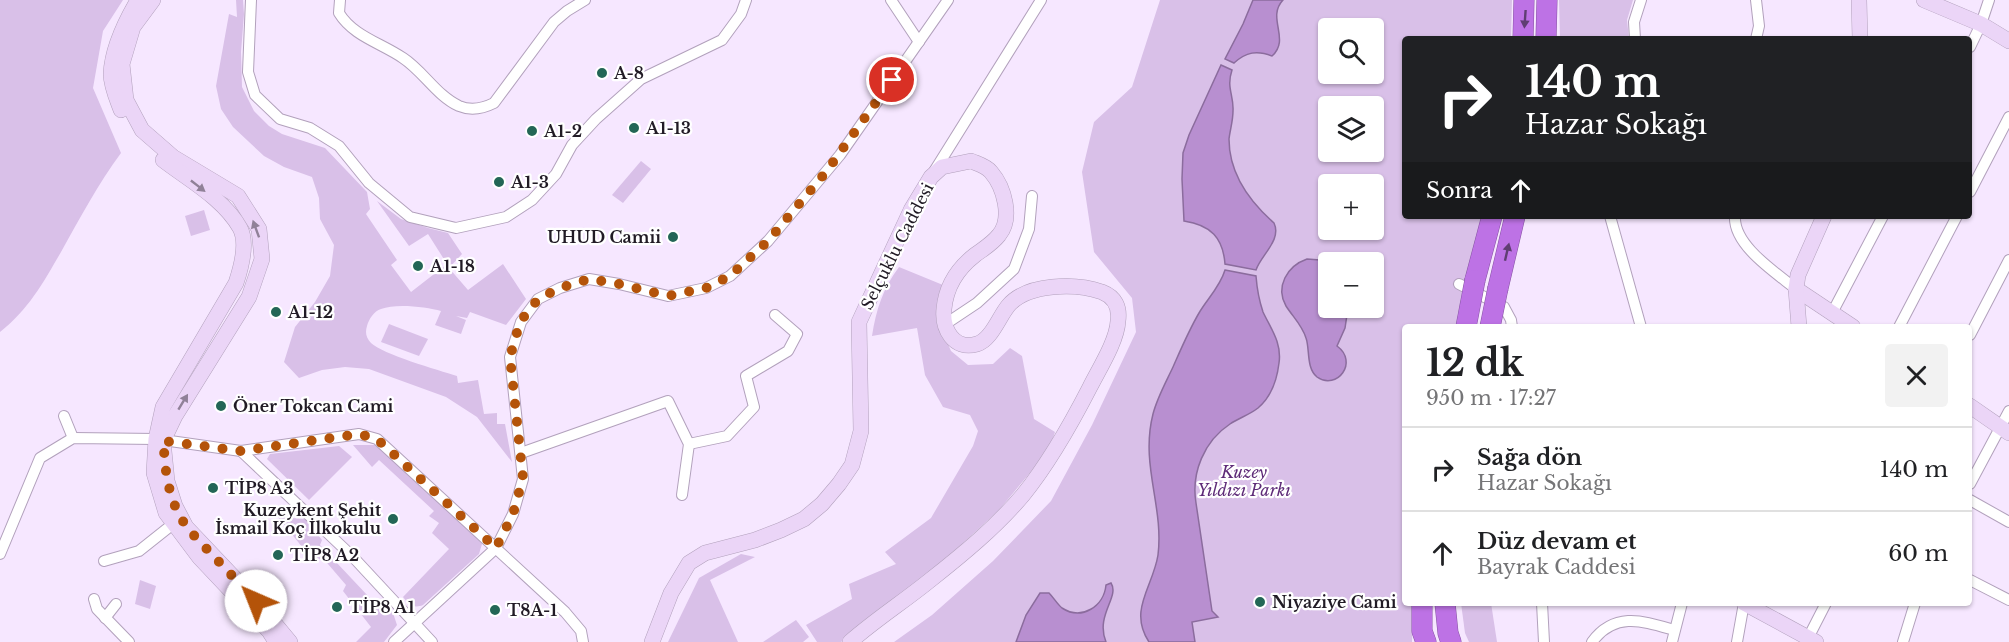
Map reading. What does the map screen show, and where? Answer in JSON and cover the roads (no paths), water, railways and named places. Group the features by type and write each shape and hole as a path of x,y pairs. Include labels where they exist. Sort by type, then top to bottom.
{"highway":[{"path":"1523,36 1524,0"},
{"path":"1546,36 1547,0"},
{"path":"1466,324 1467,282 1491,219"},
{"path":"1491,324 1514,219"},
{"path":"1420,638 1422,606"},
{"path":"1445,606 1449,638"}],"street":[{"path":"138,0 114,55 111,76 114,92 125,120 142,142 155,154 223,206 241,230 243,261 236,283 206,350 175,416 160,440 167,481 177,520 199,557 269,631 276,642"},
{"path":"153,0 133,27 122,64 126,100 142,130 173,157 238,196 259,230 262,259 249,297 206,350"},
{"path":"251,0 248,72 255,95 280,119 310,128 339,146 369,183 410,217 456,228 506,217 532,200 556,174 572,145 596,118 641,79 722,40 741,14 746,0"},
{"path":"340,0 339,13 353,30 404,58 450,101 470,110 494,103 554,22 585,0"},
{"path":"891,0 919,42"},
{"path":"394,642 496,548 513,514 523,478 510,357 520,322 538,299 560,288 589,279 668,296 706,288 730,276 768,241 840,155 948,0"},
{"path":"931,177 1041,0"},
{"path":"1635,36 1634,22 1641,0"},
{"path":"1755,0 1759,26 1757,36"},
{"path":"1859,0 1860,36"},
{"path":"1924,0 1981,24 2009,41"},
{"path":"1972,43 1989,0"},
{"path":"1972,188 2009,117"},
{"name":"Selçuklu Caddesi","path":"652,642 671,593 689,563 705,553 755,540 804,519 828,498 852,465 861,431 859,322 911,210 931,177 942,167 971,161 984,166 991,172 1001,189 1006,215 1001,233 988,247 963,266 951,282 946,293 944,325"},
{"path":"850,642 957,559 1022,496 1044,467 1083,401 1116,331 1119,310 1115,301 1106,294 1094,289 1075,286 1051,287 1028,292 1010,304 987,338 977,344 962,345 952,340 944,325 977,303 1014,269 1029,229 1032,196"},
{"path":"1611,219 1640,324"},
{"path":"1735,219 1735,226 1743,242 1777,274 1848,324"},
{"path":"1799,324 1796,289 1798,275 1823,219"},
{"path":"1832,313 1881,219"},
{"path":"1901,324 1955,219"},
{"path":"1972,331 2009,260"},
{"path":"1467,282 1504,307 1512,324"},
{"path":"689,444 726,436 754,407 746,376 788,351 797,334 775,315"},
{"path":"520,453 668,401 689,444 682,495"},
{"path":"1972,407 2005,430"},
{"path":"1972,481 2005,430 2009,411"},
{"path":"64,416 73,438"},
{"path":"0,554 40,458 73,438 160,440 241,451 359,434 377,439 496,548 565,612 581,631 584,642"},
{"path":"241,451 353,557 432,642"},
{"path":"1972,501 2009,522"},
{"path":"104,561 139,551 177,520"},
{"path":"177,520 256,601 290,642"},
{"path":"1972,581 2009,600"},
{"path":"94,598 97,609 129,642"},
{"path":"105,618 116,604"},
{"path":"1542,606 1544,642"},
{"path":"1672,642 1681,606"},
{"path":"1737,642 1747,606"},
{"path":"1751,606 1810,640 1825,606"},
{"path":"1903,642 1914,606"},
{"path":"1592,642 1608,627 1622,621 1640,621 1674,630"}],"place":[{"name":"A-8","path":"602,73"},
{"name":"A1-13","path":"634,128"},
{"name":"A1-2","path":"532,131"},
{"name":"A1-3","path":"499,182"},
{"name":"UHUD Camii","path":"673,237"},
{"name":"A1-18","path":"418,266"},
{"name":"A1-12","path":"276,312"},
{"name":"Öner Tokcan Cami","path":"221,406"},
{"name":"TİP8 A3","path":"213,488"},
{"name":"Kuzeykent Şehit İsmail Koç İlkokulu","path":"393,519"},
{"name":"TİP8 A2","path":"278,555"},
{"name":"Niyaziye Cami","path":"1260,602"},
{"name":"TİP8 A1","path":"337,607"},
{"name":"T8A-1","path":"495,610"}],"park label":[{"name":"Kuzey Yıldızı Parkı","path":"1244,481"}]}
